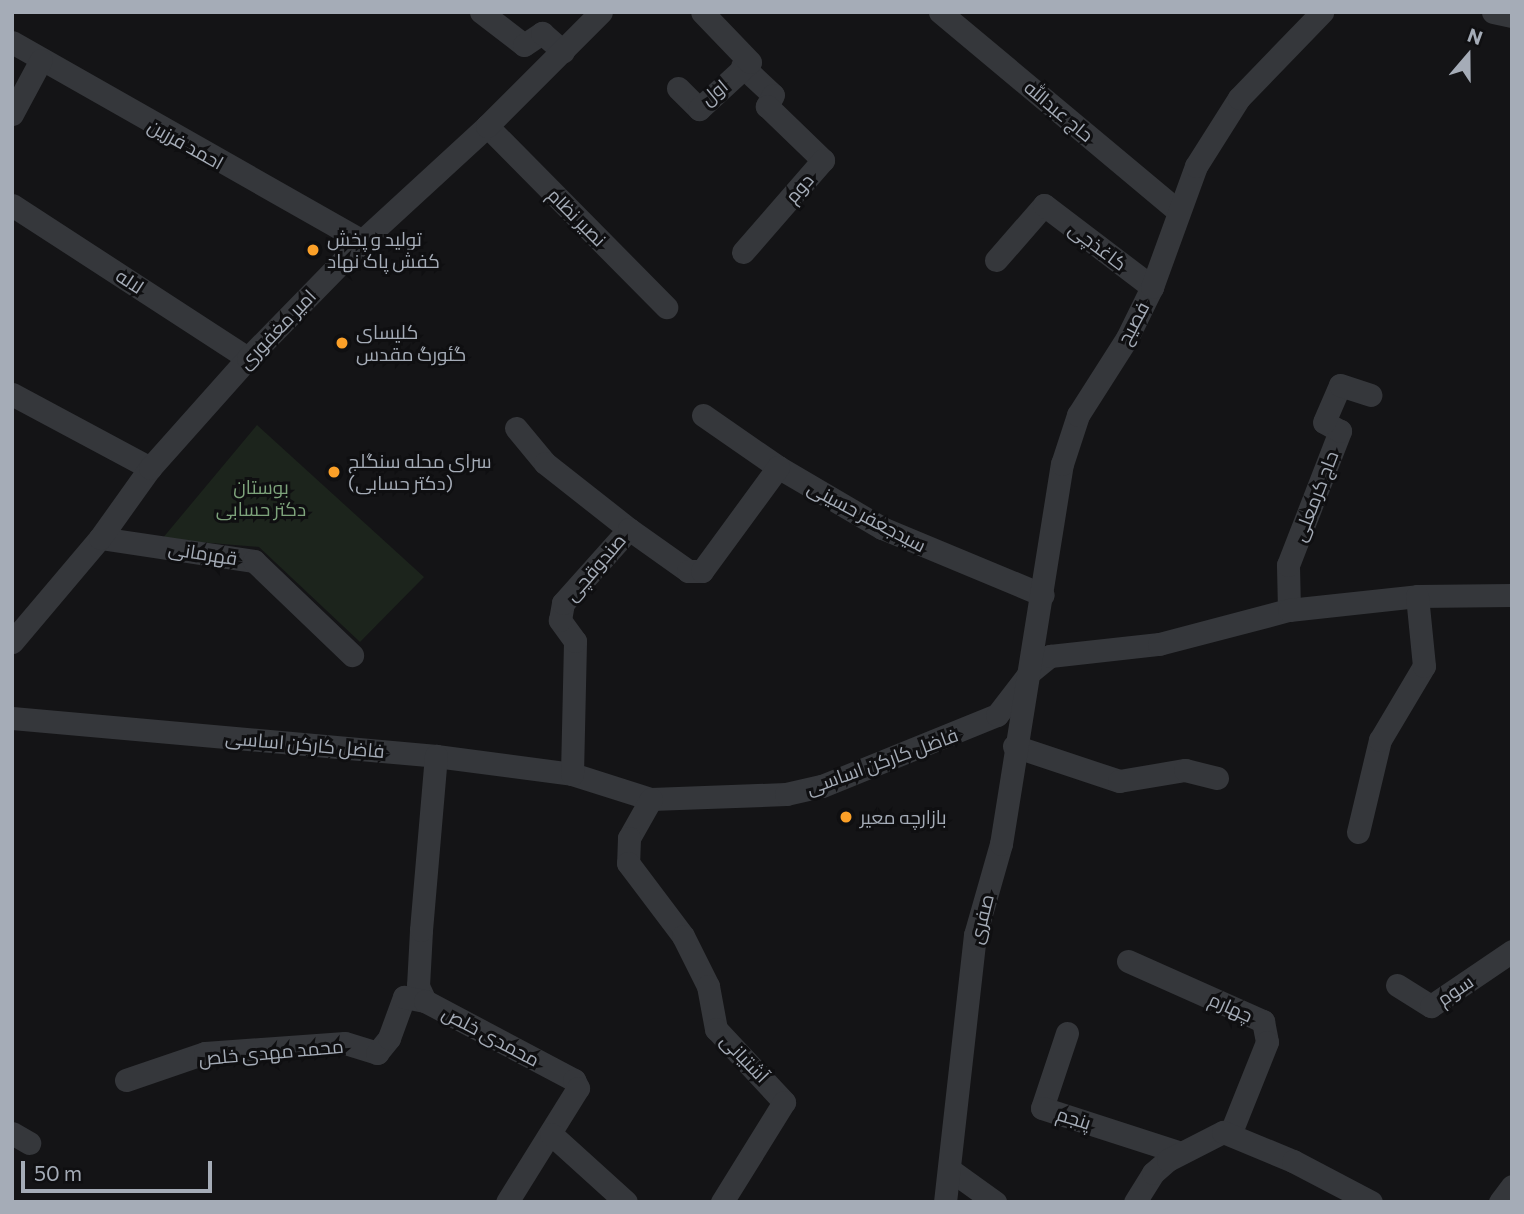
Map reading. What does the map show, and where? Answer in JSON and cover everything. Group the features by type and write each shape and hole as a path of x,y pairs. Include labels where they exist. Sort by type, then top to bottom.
{"street":[{"path":"481,12 524,45 542,33 563,51"},
{"name":"امیر مغفوری","path":"12,642 100,538 150,468 248,358 362,241 487,126 601,12"},
{"path":"702,12 746,64"},
{"name":"حاج عبدالله","path":"940,12 1178,211"},
{"name":"فصیح","path":"1030,672 1062,464 1078,415 1127,338 1152,288 1196,166 1239,98 1322,12"},
{"path":"1493,12 1512,16"},
{"name":"احمد فرزین","path":"12,42 362,241"},
{"path":"12,114 41,60"},
{"name":"اول","path":"678,88 699,109 746,64"},
{"name":"دوم","path":"743,252 823,160 767,106 773,95 746,64"},
{"name":"نصیر نظام","path":"487,126 666,307"},
{"name":"لاله","path":"12,205 248,358"},
{"name":"کاغذچی","path":"996,260 1044,205 1152,288"},
{"name":"حاج کرمعلی","path":"1289,610 1288,565 1340,431 1324,422 1340,385 1370,395"},
{"path":"12,394 150,468"},
{"name":"سیدجعفر حسینی","path":"703,415 778,467 910,542 1043,595"},
{"path":"516,428 545,463 629,529"},
{"name":"صندوقچی","path":"572,774 575,641 559,612 629,529 688,571 702,572 778,467"},
{"name":"قهرمانی","path":"100,538 254,561 352,655"},
{"name":"فاضل کارکن اساسی","path":"12,718 436,756 572,774 651,799 786,794 821,786 997,715 1030,672 1050,656 1159,644 1289,610 1417,596 1512,595"},
{"path":"1358,832 1380,740 1424,666 1417,596"},
{"name":"صفری","path":"946,1202 975,935 1001,845 1014,746 1030,672"},
{"path":"1014,746 1119,781 1185,770 1217,778"},
{"name":"محمدی خلص","path":"436,756 418,986 425,1001 574,1080 575,1096 513,1199"},
{"name":"آشتیانی","path":"651,799 629,838 628,863 683,936 708,986 716,1029 784,1102 722,1202"},
{"name":"سوم","path":"1397,985 1431,1006 1512,951"},
{"name":"چهارم","path":"1128,961 1263,1021 1267,1042 1231,1132"},
{"name":"محمد مهدی خلص","path":"126,1080 205,1053 345,1042 377,1053 388,1038 404,997 425,1001"},
{"name":"پنجم","path":"1067,1032 1042,1108 1181,1153"},
{"path":"1135,1202 1153,1173 1210,1136 1231,1132 1371,1202"},
{"path":"551,1134 626,1202"},
{"path":"949,1170 995,1202"},
{"path":"1500,1202 1512,1186"}],"green space":[{"name":"بوستان دکتر حسابی","path":"257,425 424,577 360,642 259,547 162,539"}],"place":[{"name":"تولید و پخش کفش پاک نهاد","path":"313,250"},
{"name":"کلیسای گئورگ مقدس","path":"342,343"},
{"name":"سرای محله سنگلج (دکتر حسابی)","path":"334,472"},
{"name":"بازارچه معیر","path":"846,817"}]}
